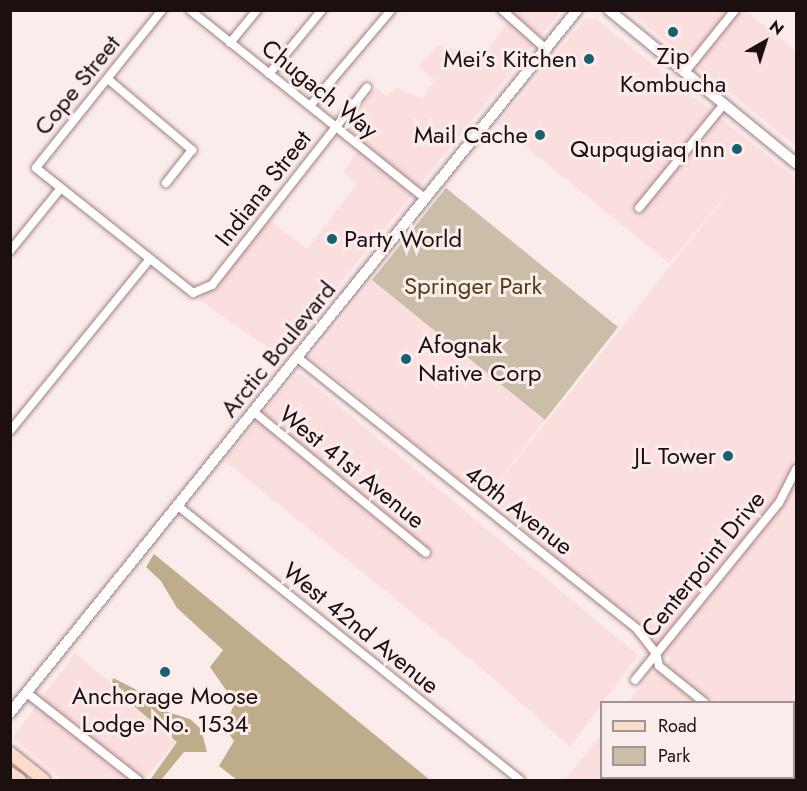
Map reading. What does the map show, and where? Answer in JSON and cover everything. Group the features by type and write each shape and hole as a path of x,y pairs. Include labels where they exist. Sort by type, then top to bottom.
{"main road":[{"name":"Arctic Boulevard","path":"10,713 577,10"},
{"path":"609,10 796,162"},
{"path":"10,753 44,780"},
{"path":"10,773 20,780"}],"street":[{"name":"Cope Street","path":"61,188 36,168 109,80 162,10"},
{"name":"Chugach Way","path":"190,10 426,199"},
{"path":"230,42 257,10"},
{"path":"269,74 322,10"},
{"path":"310,106 391,10"},
{"path":"502,10 547,50"},
{"path":"685,72 735,10"},
{"path":"109,80 192,150 166,183"},
{"name":"Indiana Street","path":"150,259 193,293 212,285 367,87"},
{"path":"639,208 724,104"},
{"path":"10,251 61,188 150,259 10,431"},
{"name":"40th Avenue","path":"298,358 637,629 656,653 659,666 703,701"},
{"name":"West 41st Avenue","path":"254,412 426,553"},
{"name":"Centerpoint Drive","path":"635,680 779,503 796,469"},
{"name":"West 42nd Avenue","path":"178,506 520,780"},
{"path":"27,693 138,780"}],"shaded area":[{"path":"509,11 561,11 280,357 200,300 265,216 307,249 357,184 343,172 364,142 343,126 377,88 386,96 397,87 422,99 435,80 418,66 438,45 482,55 514,16"},
{"path":"628,11 746,11 796,51 796,146"},
{"path":"586,18 596,19 796,178 796,763 795,701 629,701 647,679 671,660 487,497 733,187 669,263 498,124"},
{"path":"372,280 545,420 483,500 311,357"},
{"path":"301,374 638,655 604,701 600,701 600,706 570,747 493,678 225,461 294,376"},
{"path":"154,554 430,780 237,780 219,766 234,741 224,727 235,703 210,667 223,650 177,608 161,581 146,567"},
{"path":"75,653 178,739 144,780 62,780 13,737"},
{"path":"113,678 143,693 158,709 190,719 201,729 207,752 184,752 161,780 150,780 177,742 123,697 124,691 112,682"},
{"path":"600,736 600,779 664,779 565,780"}],"green space":[{"name":"Springer Park","path":"446,188 618,327 545,420 372,280"}],"place":[{"name":"Zip Kombucha","path":"673,32"},
{"name":"Mei’s Kitchen","path":"589,59"},
{"name":"Mail Cache","path":"540,135"},
{"name":"Qupqugiaq Inn","path":"737,149"},
{"name":"Party World","path":"332,239"},
{"name":"Afognak Native Corp","path":"406,359"},
{"name":"JL Tower","path":"728,456"},
{"name":"Anchorage Moose Lodge No. 1534","path":"165,672"}]}
